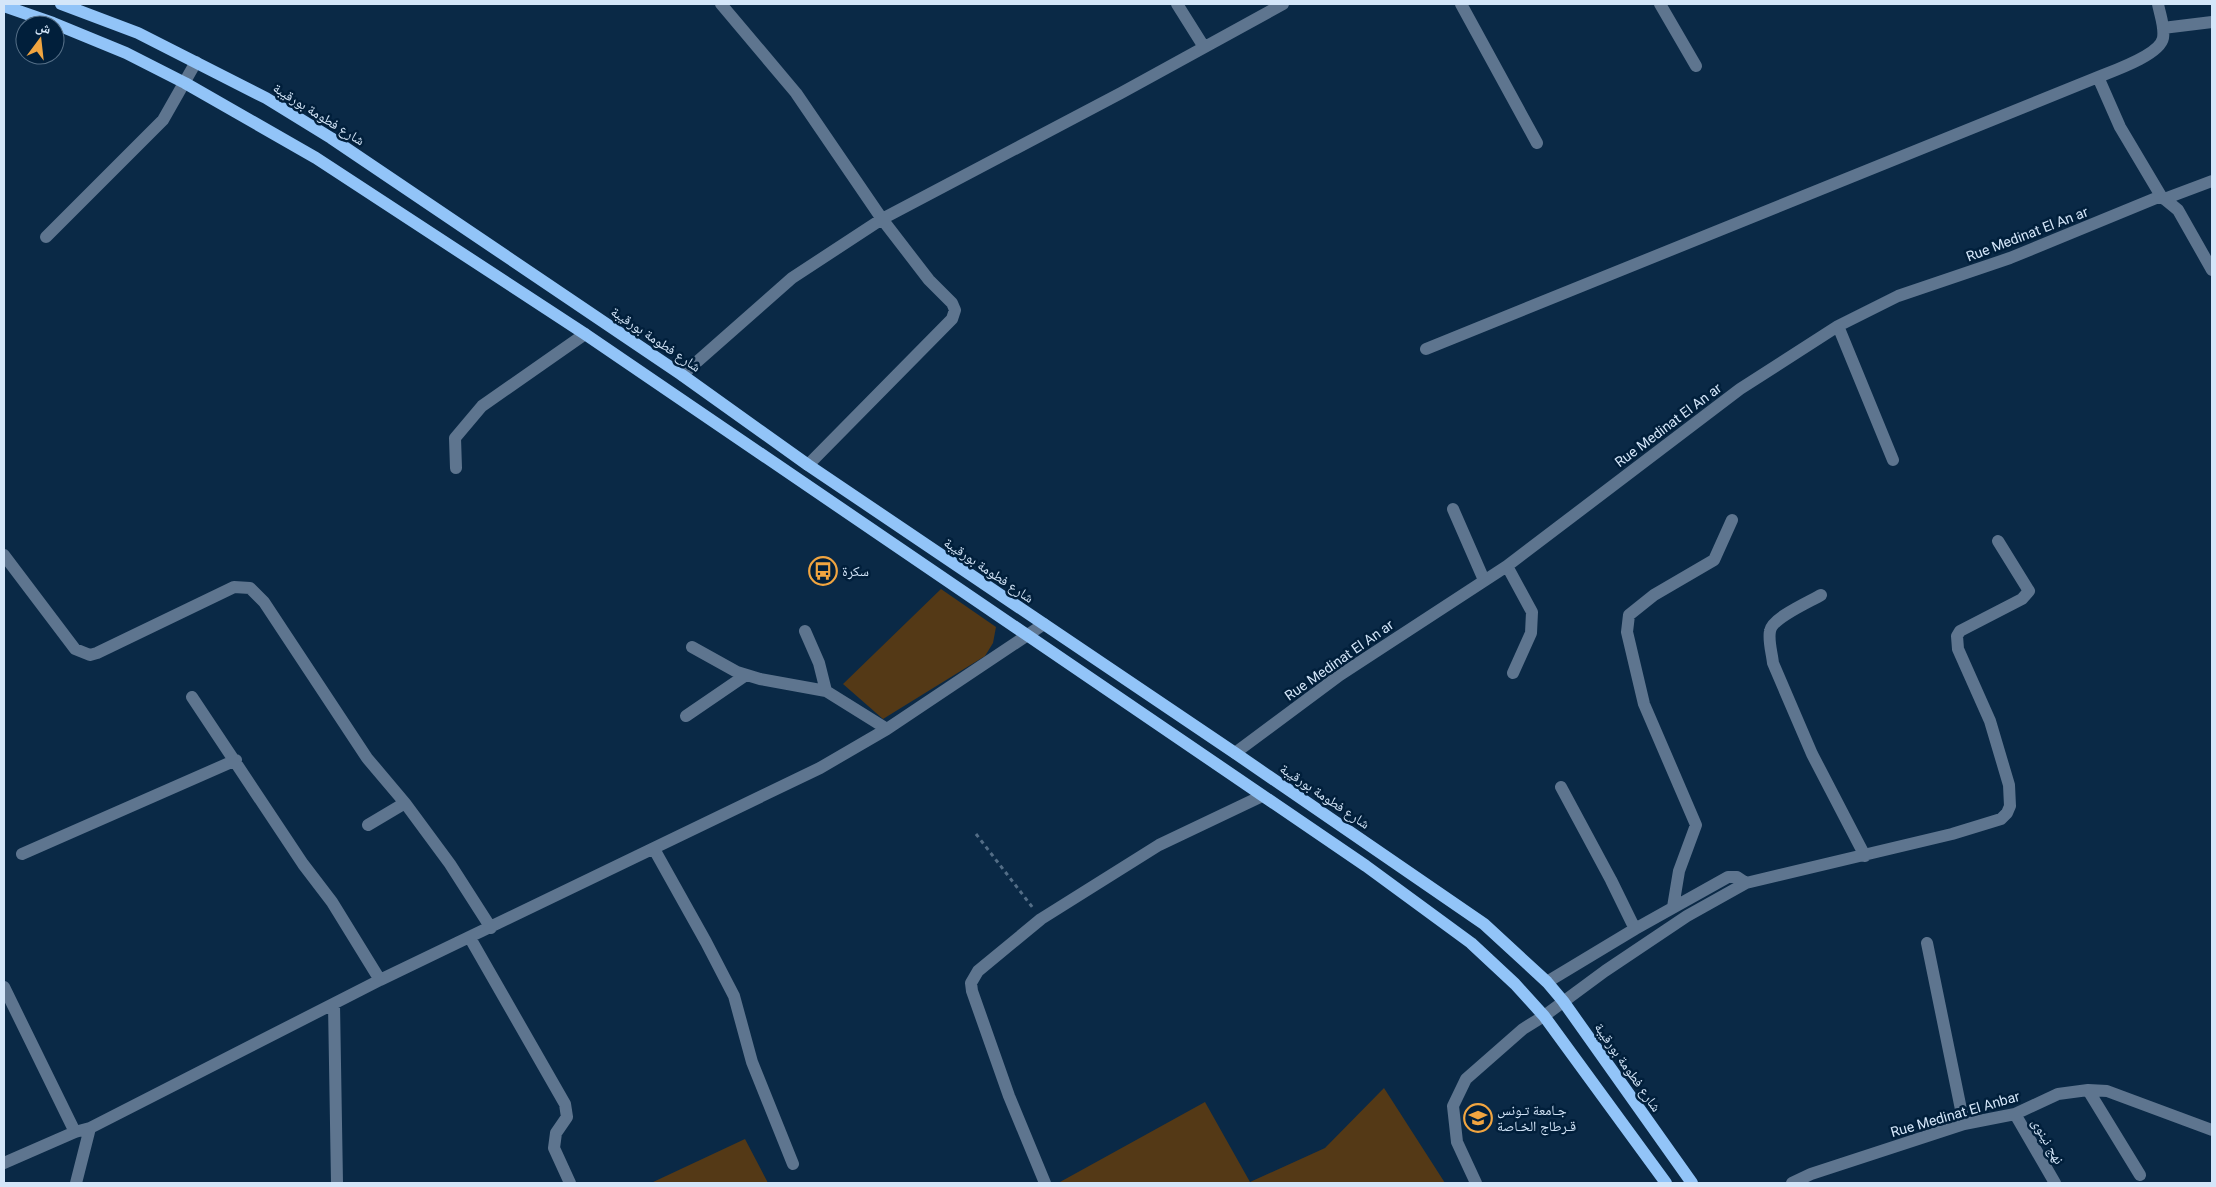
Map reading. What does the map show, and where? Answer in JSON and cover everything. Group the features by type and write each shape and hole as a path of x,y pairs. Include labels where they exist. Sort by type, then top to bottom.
{"main road":[{"name":"شارع فطومة بورقيبة","path":"61,4 138,32 266,98 331,138 682,375 808,464 1484,924 1547,982 1563,1001 1692,1183"},
{"path":"4,6 53,23 126,53 185,83 316,158 585,334 1025,636 1366,866 1471,943 1515,984 1544,1016 1666,1183"}],"street":[{"path":"721,4 796,94 882,219 929,280 952,303 955,310 952,319 808,464"},
{"path":"1177,4 1204,47"},
{"path":"682,375 792,278 882,219 1283,4"},
{"path":"1460,4 1537,144"},
{"path":"1660,4 1696,66"},
{"path":"1426,349 2098,77 2152,53 2163,40 2163,28 2158,4"},
{"path":"2163,28 2212,22"},
{"path":"46,237 163,120 196,62"},
{"path":"2098,77 2120,127 2162,198 2178,210 2212,270"},
{"name":"Rue Medinat El An ar","path":"1235,753 1340,675 1507,566 1740,389 1838,326 1898,296 2010,258 2162,198 2212,181"},
{"path":"1838,326 1893,460"},
{"path":"456,468 455,438 482,406 585,334"},
{"path":"1453,509 1484,580"},
{"path":"1673,907 1679,871 1696,825 1644,704 1627,632 1629,614 1654,595 1714,560 1732,520"},
{"path":"1476,1183 1458,1142 1452,1106 1466,1079 1523,1029 1544,1016 1604,971 1687,916 1746,883 1952,834 2001,820 2007,813 2010,806 2009,785 1990,720 1958,649 1957,636 1960,631 2022,599 2029,591 1998,540"},
{"path":"4,555 76,649 90,655 234,587 250,588 264,602 367,758 405,803 450,864 491,928"},
{"path":"1507,566 1532,612 1531,633 1513,673"},
{"path":"1821,595 1774,622 1770,631 1770,647 1773,663 1812,754 1865,856"},
{"path":"4,1161 75,1132 90,1128 380,980 820,768 887,729 1044,624"},
{"path":"805,631 819,663 826,691"},
{"path":"692,647 723,666 746,675 826,691 887,729"},
{"path":"686,716 746,675"},
{"path":"192,697 236,760 303,864 332,902 380,980"},
{"path":"22,854 236,760"},
{"path":"1561,787 1635,929"},
{"path":"1045,1183 1009,1096 971,983 978,970 1041,918 1159,845 1262,796"},
{"path":"368,825 405,803"},
{"path":"654,849 734,996 752,1062 793,1164"},
{"path":"1547,982 1635,929 1728,877 1737,877 1746,883"},
{"path":"470,938 564,1104 566,1117 556,1133 554,1148 570,1183"},
{"path":"1927,943 1964,1124"},
{"path":"4,987 75,1132"},
{"path":"334,1004 337,1183"},
{"path":"2088,1090 2140,1175"},
{"name":"Rue Medinat El Anbar","path":"1792,1183 1811,1174 1964,1124 2015,1114 2058,1094 2088,1090 2107,1091 2212,1130"},
{"name":"نهج نینوى","path":"2015,1114 2055,1183"},
{"path":"76,1183 90,1128"}],"path":[{"path":"976,834 1041,918"}],"shaded area":[{"path":"941,589 996,627 993,643 985,656 883,719 843,684"},
{"path":"1384,1088 1445,1183 1060,1182 1205,1102 1250,1182 1325,1148"},
{"path":"745,1139 768,1183 651,1183"}],"place":[{"name":"سكرة","path":"823,571"},
{"name":"جـامعة تـونس قـرطاج الخـاصة","path":"1478,1118"}]}
